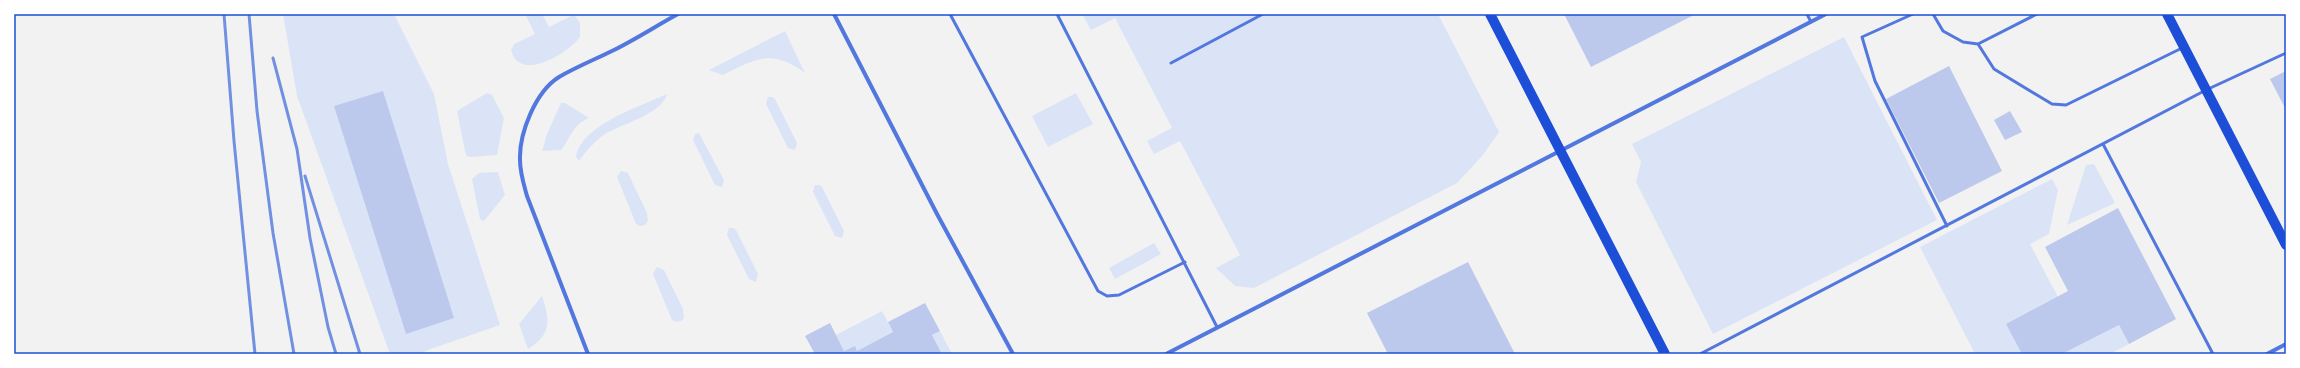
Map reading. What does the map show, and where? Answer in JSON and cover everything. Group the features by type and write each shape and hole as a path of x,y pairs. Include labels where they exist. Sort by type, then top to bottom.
{"main road":[{"path":"1490,14 1665,354"},
{"path":"2167,14 2286,245"}],"street":[{"path":"588,354 525,190 520,159 527,123 534,107 547,87 558,78 616,49 678,14"},
{"path":"834,14 937,214 1013,354"},
{"path":"1166,354 1826,14"},
{"path":"2267,354 2286,344"}],"lane":[{"path":"950,14 1098,291 1107,296 1119,295 1185,262"},
{"path":"1057,14 1217,327"},
{"path":"1171,63 1263,14"},
{"path":"1807,14 1811,22"},
{"path":"1912,14 1862,37 1875,80 1947,226"},
{"path":"1933,14 1943,31 1963,42 1978,44 2037,14"},
{"path":"1978,44 1994,69 2052,104 2066,105 2184,47"},
{"path":"1700,354 2206,90 2286,53"},
{"path":"2102,144 2213,354"}],"shaded area":[{"path":"283,14 394,14 434,94 448,164 500,325 425,351 425,354 390,354 297,96"},
{"path":"525,14 542,14 549,27 571,16 575,16 580,23 580,37 574,44 555,57 533,65 523,64 516,60 511,50 514,44 535,34"},
{"path":"1082,14 1438,14 1499,132 1483,155 1457,183 1254,288 1235,286 1216,268 1240,255 1180,141 1154,154 1147,141 1172,128 1115,18 1091,30"},
{"path":"785,31 805,73 793,65 773,59 764,59 745,64 723,75 709,70"},
{"path":"1844,37 1937,220 1713,334 1636,182 1641,162 1632,144"},
{"path":"487,93 492,95 504,118 497,155 467,156 457,111"},
{"path":"1076,93 1093,124 1048,147 1032,116"},
{"path":"667,94 664,101 650,113 605,134 591,146 579,161 576,157 580,146 589,135 600,126 628,111"},
{"path":"768,97 775,99 797,143 795,150 788,148 766,104"},
{"path":"561,103 565,103 589,118 575,128 561,150 542,151 547,134"},
{"path":"699,133 724,180 722,187 715,185 693,140 695,134"},
{"path":"2094,164 2115,203 2067,225 2086,165"},
{"path":"621,171 628,173 647,213 648,221 645,225 640,226 636,224 617,177"},
{"path":"498,172 505,195 484,221 480,219 472,179 479,173"},
{"path":"2052,179 2058,190 2049,234 2030,244 2058,297 2022,354 1975,354 1920,247"},
{"path":"815,185 822,187 844,231 842,238 835,236 813,192"},
{"path":"729,228 736,230 758,274 756,282 749,279 727,235"},
{"path":"1154,243 1161,254 1115,279 1109,268"},
{"path":"657,267 664,270 683,309 684,318 681,321 676,322 672,320 653,274"},
{"path":"542,296 547,312 547,326 541,338 528,349 519,324"},
{"path":"882,311 893,332 857,351 855,346 844,351 836,335"},
{"path":"2119,325 2129,344 2110,354 2062,354"},
{"path":"940,331 952,354 942,354 932,335"}],"building":[{"path":"1564,14 1696,14 1591,67"},
{"path":"1949,66 2002,171 1939,203 1886,99"},
{"path":"2286,71 2286,110 2270,79"},
{"path":"383,91 454,318 406,334 334,106"},
{"path":"2010,111 2022,132 2005,140 1994,120"},
{"path":"2118,208 2176,319 2129,344 2119,325 2062,354 2022,354 2006,324 2068,291 2045,247"},
{"path":"1468,262 1515,354 1388,354 1367,313"},
{"path":"925,303 940,331 932,335 942,354 815,354 805,336 830,323 844,351 855,346 857,351 893,332 888,322"}],"railway":[{"path":"224,14 234,141 255,354"},
{"path":"249,14 257,111 273,233 294,354"},
{"path":"273,58 297,149 310,238 328,327 336,354"},
{"path":"305,176 360,354"}]}
